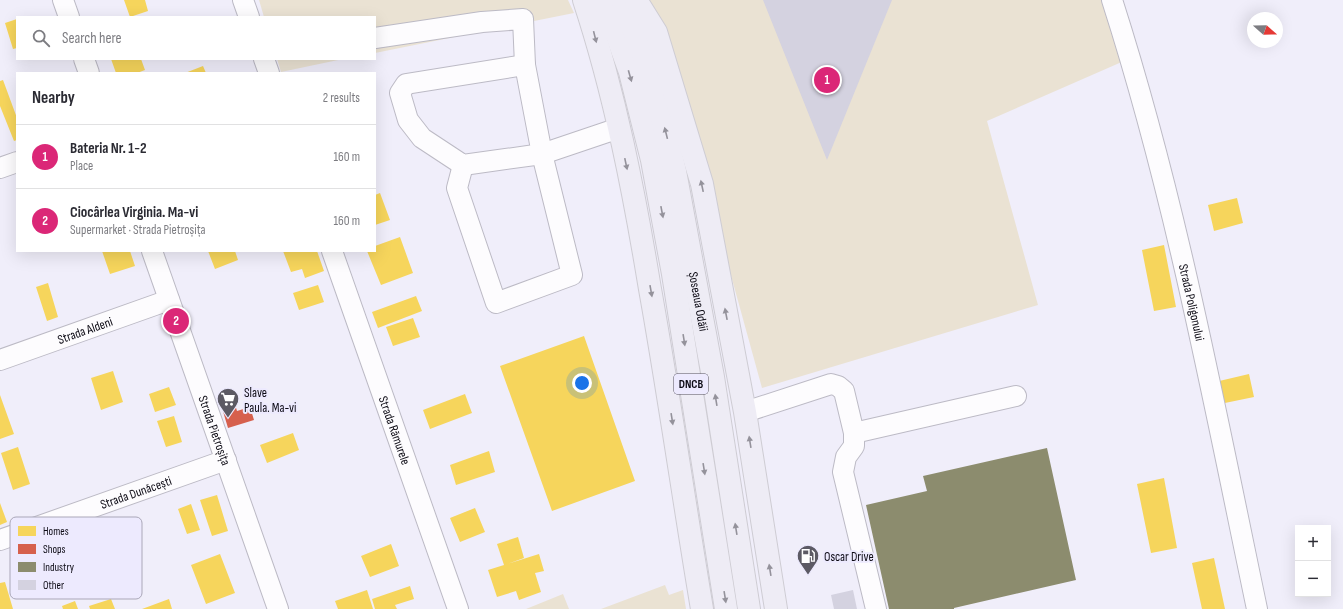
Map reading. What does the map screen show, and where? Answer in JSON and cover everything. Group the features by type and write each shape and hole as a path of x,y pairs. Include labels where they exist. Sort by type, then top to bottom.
{"main road":[{"path":"584,0 592,24 619,128 634,201 660,342 702,609"},
{"name":"Șoseaua Odăii","path":"604,0 630,72 652,160 673,274 726,609"},
{"name":"Șoseaua Odăii","path":"622,0 654,81 676,171 712,377 748,609"},
{"path":"636,0 656,32 702,184 745,412 776,609"}],"street":[{"path":"63,0 69,16"},
{"path":"243,0 249,16"},
{"name":"Strada Poligonului","path":"1112,0 1133,66 1183,258 1257,609"},
{"path":"376,38 482,22 523,19 525,65 542,154 572,275 496,303 457,188 463,165"},
{"path":"84,60 89,72"},
{"path":"264,60 269,72"},
{"path":"525,65 406,84 400,93 408,120 422,138 463,165 542,154 619,128"},
{"path":"0,168 16,162"},
{"name":"Strada Pietroșița","path":"152,252 278,609"},
{"name":"Strada Rămurele","path":"332,252 458,609"},
{"name":"Strada Aldeni","path":"0,360 169,300"},
{"path":"745,412 831,384 838,386 844,391 854,433 854,446 846,457 843,472 876,609"},
{"path":"854,433 1016,396"},
{"name":"Strada Dunăcești","path":"65,517 226,460"},
{"name":"Strada Dunăcești","path":"0,540 10,536"}],"shaded area":[{"path":"259,0 568,0 574,13 376,53 376,16 264,16"},
{"path":"646,0 1105,0 1124,61 987,121 1038,305 762,388 713,210"},
{"path":"277,60 338,60 281,72"},
{"path":"665,585 669,595 683,590 686,609 601,609"},
{"path":"563,594 569,609 526,609"}],"building: Homes":[{"path":"124,0 145,0 148,11 130,16"},
{"path":"16,19 16,48 13,49 5,23"},
{"path":"111,60 141,60 145,70 140,72 116,72"},
{"path":"203,66 206,72 188,72"},
{"path":"3,80 16,115 16,140 14,141 0,106 0,81"},
{"path":"380,193 390,220 376,225 376,195"},
{"path":"1237,198 1243,223 1214,231 1208,205"},
{"path":"400,237 413,273 381,285 367,252 376,252 376,246"},
{"path":"1164,245 1176,307 1154,311 1142,250"},
{"path":"102,252 130,252 135,266 110,274"},
{"path":"208,252 235,252 238,260 215,269"},
{"path":"283,252 317,252 324,271 305,278 302,269 291,272"},
{"path":"48,283 58,317 47,321 36,287"},
{"path":"318,285 324,302 299,310 293,293"},
{"path":"416,296 422,311 378,328 372,312"},
{"path":"413,318 420,337 393,346 386,327"},
{"path":"584,336 635,481 552,511 500,366"},
{"path":"113,371 123,402 101,410 91,378"},
{"path":"1249,374 1254,397 1220,404 1215,382"},
{"path":"169,387 176,405 155,412 149,394"},
{"path":"465,394 472,413 430,429 423,410"},
{"path":"0,395 14,434 0,439"},
{"path":"174,416 182,442 166,447 157,421"},
{"path":"293,433 299,450 267,463 260,445"},
{"path":"18,447 30,484 13,490 1,453"},
{"path":"489,451 495,472 456,485 450,465"},
{"path":"1164,478 1177,548 1151,553 1137,484"},
{"path":"217,495 228,531 212,536 200,500"},
{"path":"0,503 7,522 0,525"},
{"path":"191,504 200,530 187,534 178,509"},
{"path":"475,508 485,532 460,542 450,518"},
{"path":"518,537 524,558 507,564 539,554 544,571 535,573 541,592 519,600 516,591 497,597 488,570 504,565 497,544"},
{"path":"391,544 399,566 370,577 361,556"},
{"path":"220,554 235,593 206,604 191,565"},
{"path":"1214,558 1225,609 1202,609 1192,563"},
{"path":"5,582 13,609 0,609 0,583"},
{"path":"410,586 414,599 395,605 397,609 375,609 372,599"},
{"path":"367,590 373,609 338,609 335,601"},
{"path":"111,599 115,609 90,609 89,606"},
{"path":"169,599 172,609 142,609"},
{"path":"75,601 78,609 63,609 62,606"}],"building: Shops":[{"path":"232,394 237,411 250,407 254,420 228,428 219,398"}],"building: Industry":[{"path":"1047,448 1076,580 954,609 889,609 866,505 927,491 923,476"}],"building: Other":[{"path":"763,0 892,0 827,160"},
{"path":"853,590 857,609 834,609 831,595"}],"place":[{"name":"Bateria Nr. 1-2","path":"827,80"},
{"name":"Ciocârlea Virginia. Ma-vi","path":"176,321"},
{"name":"Slave Paula. Ma-vi","path":"228,418"},
{"name":"Oscar Drive","path":"808,576"}]}
